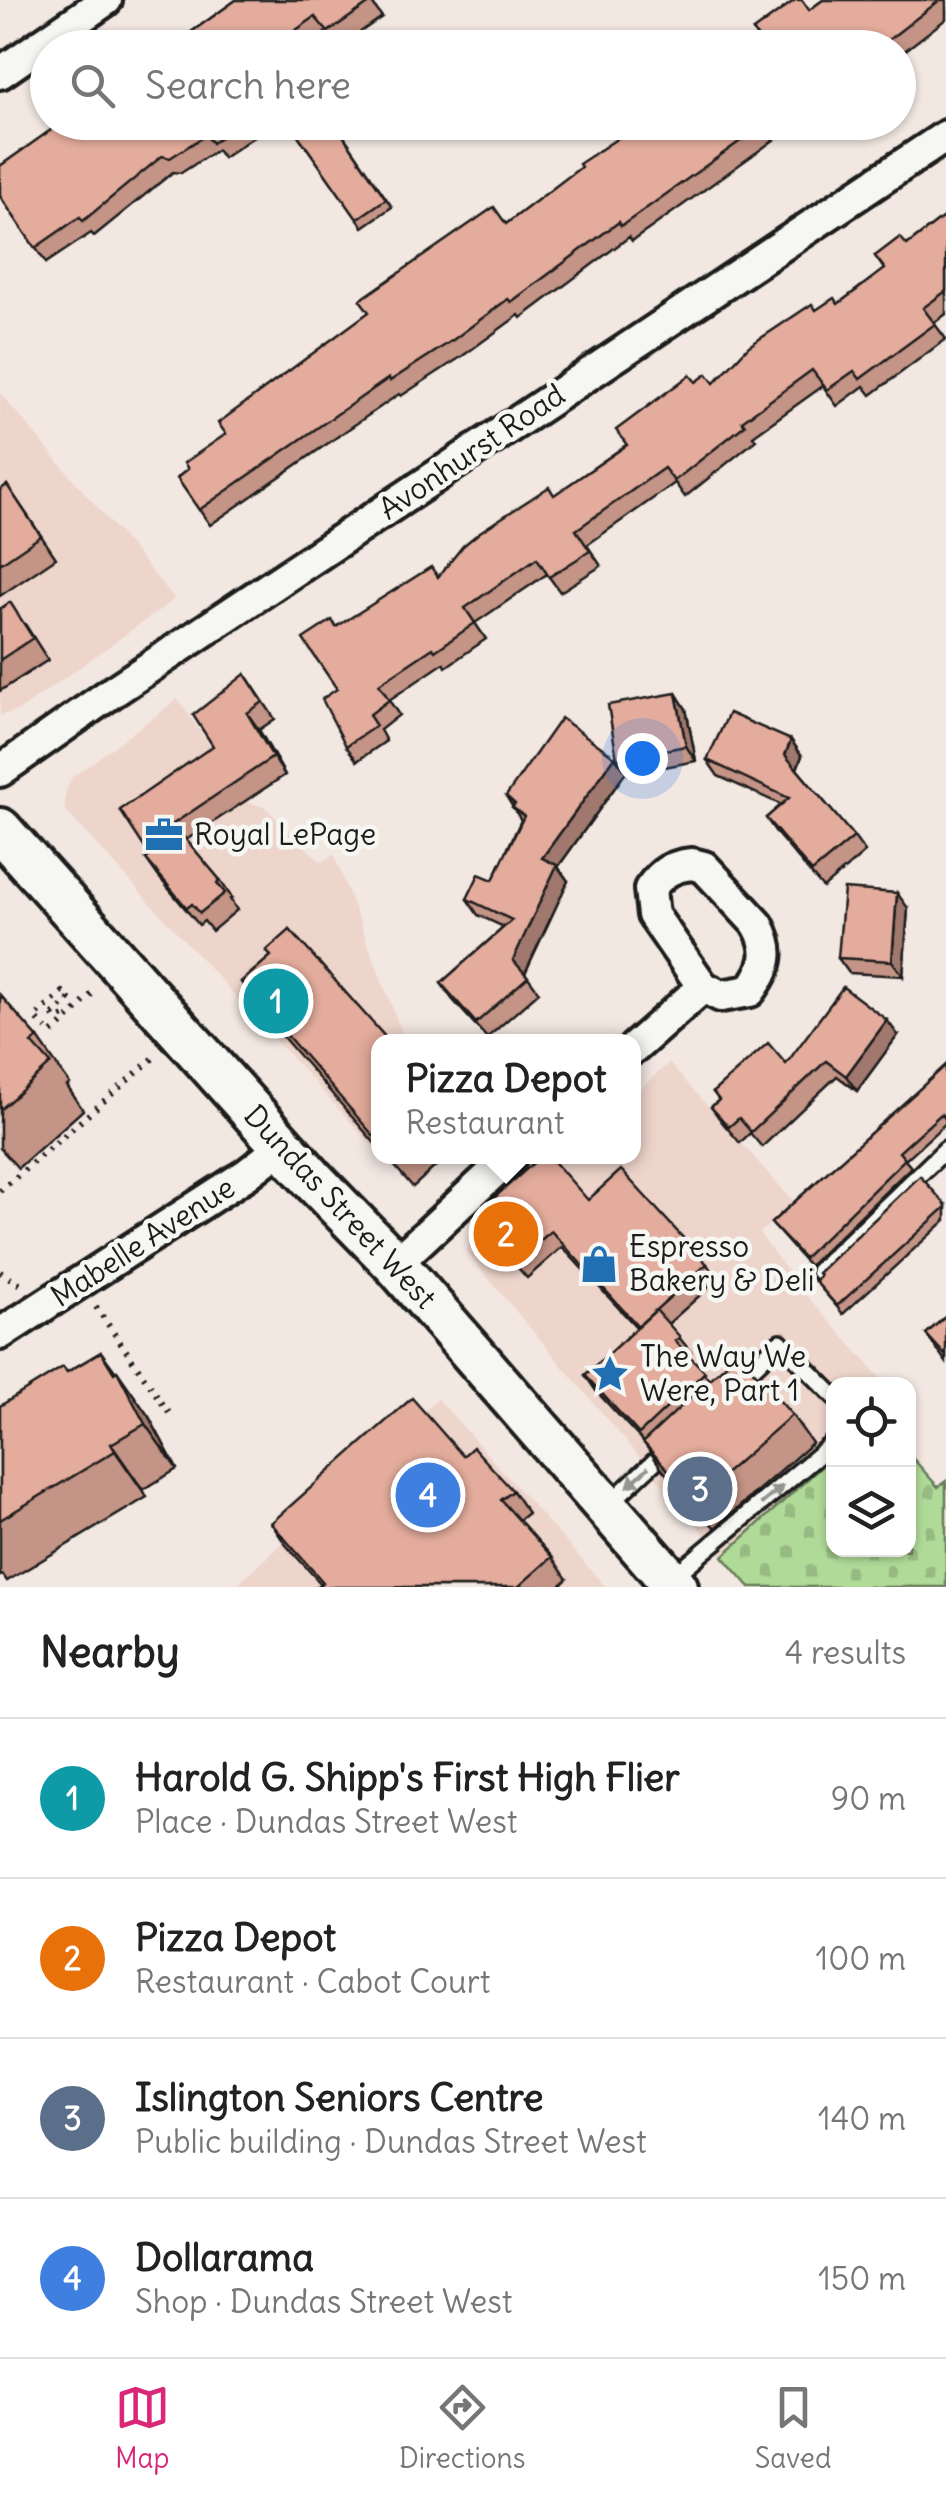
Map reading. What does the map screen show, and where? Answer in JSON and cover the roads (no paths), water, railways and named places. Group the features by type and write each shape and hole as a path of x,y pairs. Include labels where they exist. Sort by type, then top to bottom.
{"main road":[{"name":"Dundas Street West","path":"0,830 283,1146 395,1264 673,1583"}],"street":[{"path":"63,30 106,0"},
{"path":"0,74 30,53"},
{"name":"Avonhurst Road","path":"0,771 111,692 946,136"},
{"path":"678,865 704,867 758,925 768,948 763,974 750,991 721,996 703,987 654,915 650,902 650,888 658,877 678,865"},
{"path":"641,1042 703,987"},
{"name":"Mabelle Avenue","path":"0,1334 247,1174 283,1146"},
{"path":"395,1264 502,1164"}],"lane":[{"path":"819,1271 946,1150"},
{"path":"726,1394 780,1342 826,1388"},
{"path":"606,1506 684,1434"},
{"path":"673,1583 826,1449"}],"place":[{"name":"Royal LePage","path":"164,835"},
{"name":"Harold G. Shipp's First High Flier","path":"276,1001"},
{"name":"Pizza Depot","path":"506,1234"},
{"name":"Espresso Bakery & Deli","path":"599,1264"},
{"name":"The Way We Were, Part 1","path":"610,1374"},
{"name":"Islington Seniors Centre","path":"700,1489"},
{"name":"Dollarama","path":"428,1495"}]}
